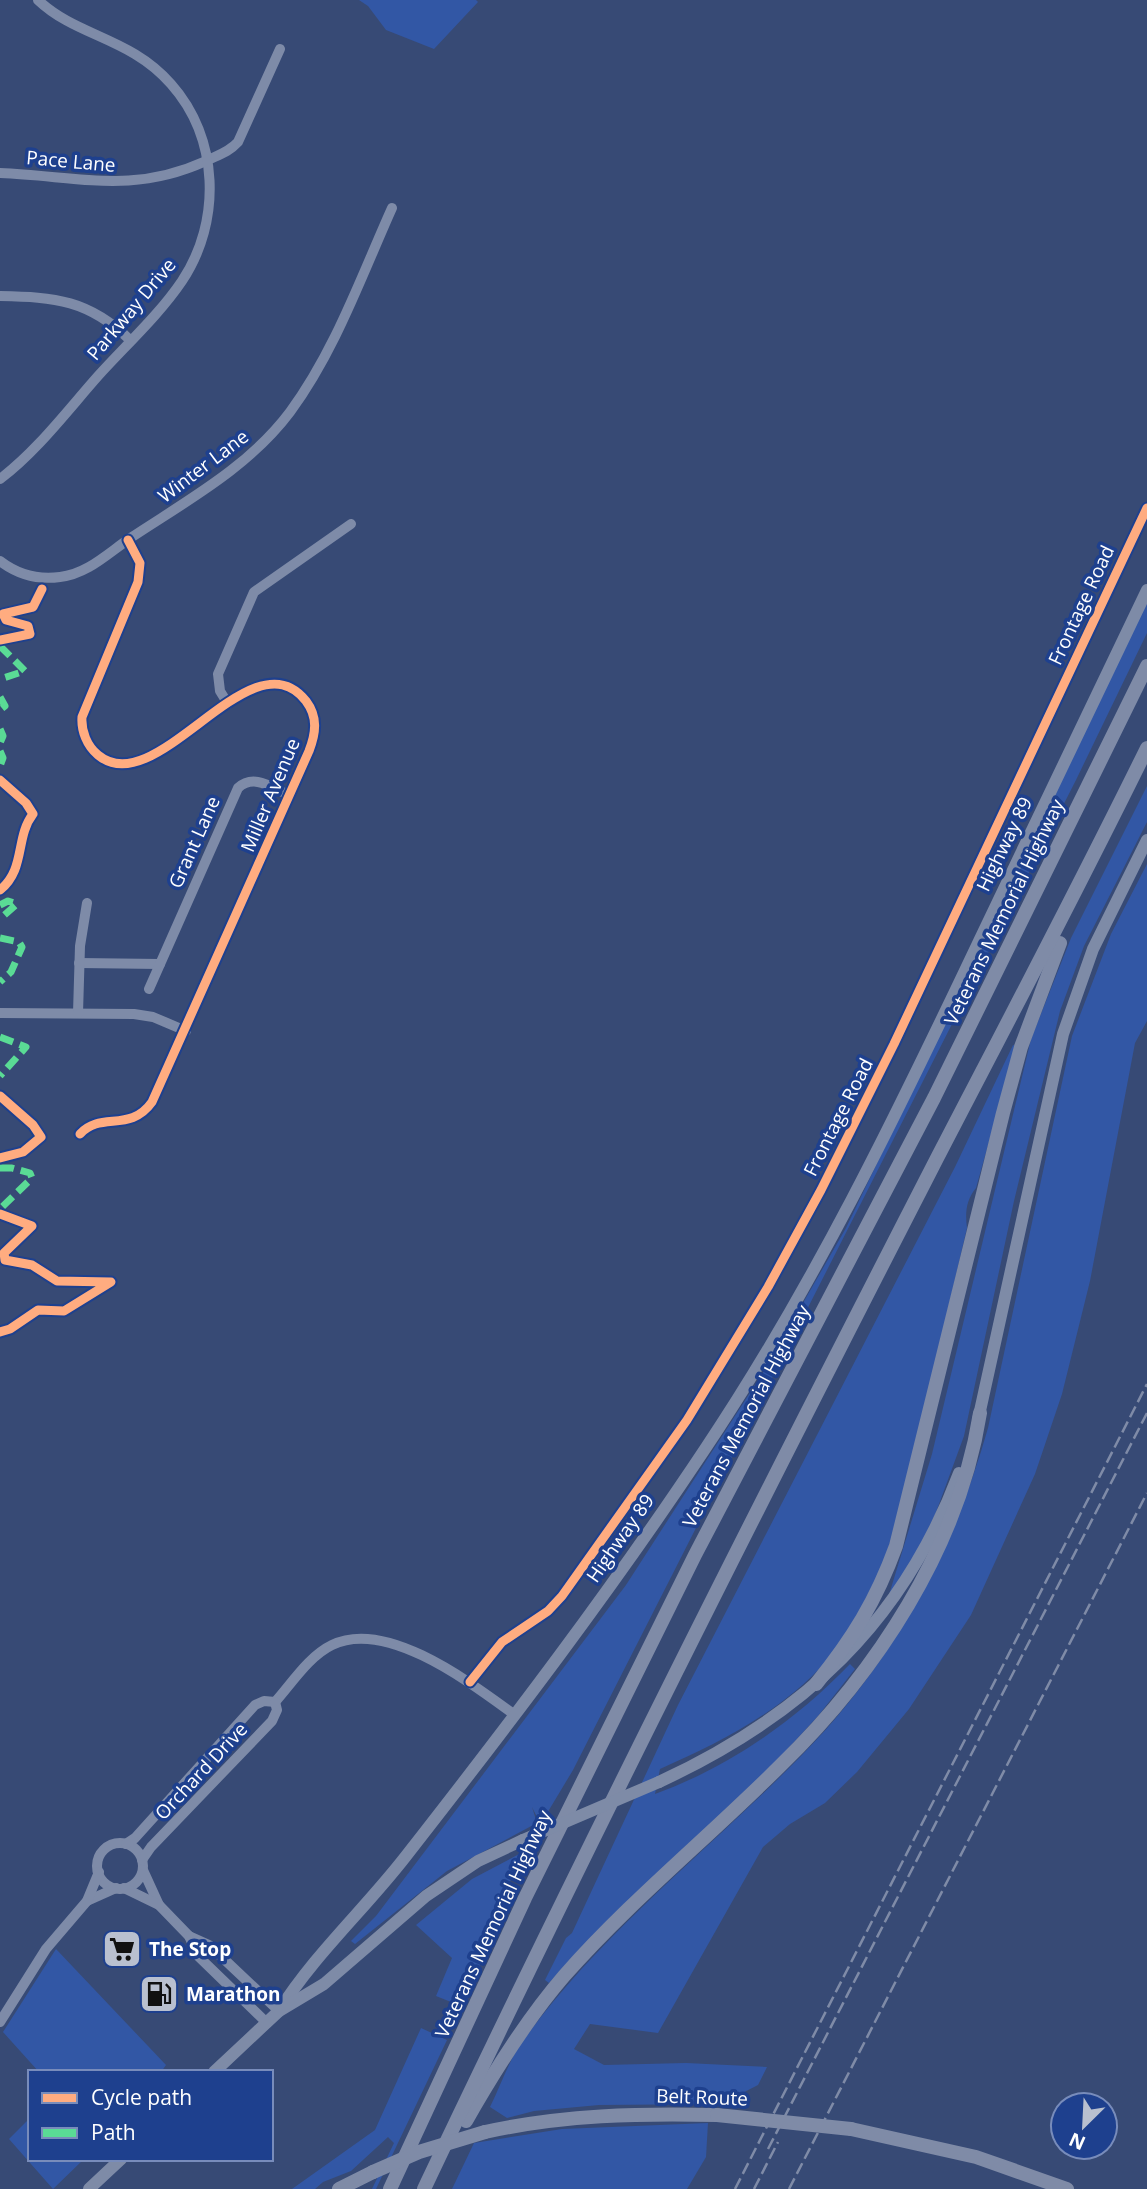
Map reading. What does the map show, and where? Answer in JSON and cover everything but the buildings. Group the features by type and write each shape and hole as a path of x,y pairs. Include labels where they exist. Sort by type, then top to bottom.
{"highway":[{"name":"Veterans Memorial Highway","path":"390,2189 525,1898 695,1555 934,1098 1147,666"},
{"path":"426,2189 571,1880 1147,748"},
{"path":"816,1684 852,1640 868,1613 896,1546 1021,1047 1084,876"},
{"path":"426,2189 540,2005 620,1919 781,1766 863,1670 906,1605 941,1541 969,1466 980,1413"},
{"name":"Belt Route","path":"339,2189 419,2152 485,2132 568,2119 717,2115 851,2129 976,2157 1068,2189"}],"main road":[{"name":"Highway 89","path":"216,2070 279,2011 300,1977 386,1881 515,1715 676,1492 805,1286 903,1102 1147,590"},
{"name":"Highway 89","path":"279,2011 324,1984 426,1896 478,1861 659,1782 737,1742 816,1684 866,1636 916,1566 944,1510 980,1413 1063,1034 1093,949 1147,841"},
{"path":"89,2189 119,2161"}],"street":[{"name":"Parkway Drive","path":"0,479 19,463 175,291 196,255 210,203 208,160 199,129 187,106 152,64 121,44 57,15 38,0"},
{"name":"Pace Lane","path":"0,173 125,183 163,176 229,151 238,142 280,49"},
{"name":"Winter Lane","path":"0,561 10,568 35,577 60,577 85,570 231,471 255,451 289,413 329,347 392,208"},
{"path":"0,296 53,298 71,303 98,314 130,340"},
{"name":"Frontage Road","path":"470,1682 502,1642 548,1611 562,1596 687,1420 768,1287 884,1065 1147,508"},
{"path":"228,704 220,691 218,674 254,592 351,524"},
{"name":"Miller Avenue","path":"80,1133 90,1125 129,1121 143,1113 156,1095 314,737 315,722 307,703 291,688 274,684 257,687 135,763 110,761 97,754 88,742 82,722 85,704 139,576 138,557 128,540"},
{"name":"Grant Lane","path":"149,989 238,788 248,781 256,780 289,795"},
{"path":"78,1013 79,962 87,904"},
{"path":"79,962 160,964"},
{"path":"0,1013 144,1015 186,1031"},
{"name":"Orchard Drive","path":"275,1702 324,1650 340,1642 360,1638 389,1643 470,1682 515,1715"},
{"name":"Orchard Drive","path":"126,1844 135,1838 255,1705 264,1701 275,1702"},
{"name":"Orchard Drive","path":"143,1865 151,1847 272,1721 277,1710 275,1702"},
{"path":"0,2022 42,1955 87,1901 99,1872 103,1851 115,1843 126,1844 136,1850 159,1905 189,1936 199,1957 267,2023"},
{"path":"87,1901 134,1884 143,1865"},
{"path":"99,1872 103,1880 159,1905"},
{"path":"189,1936 209,1945 279,2011"}],"shaded area":[{"path":"359,0 478,2 434,49 386,30 368,6"},
{"path":"1147,600 1147,633 1076,780 573,1770 543,1820 539,1821 532,1807 537,1823 447,1871 355,1944 351,1941 376,1916 626,1585 764,1371 846,1228"},
{"path":"1147,786 1147,822 1084,946 1060,1011 1014,1201 964,1436 935,1515 916,1554 888,1598 932,1454 1031,1039 1071,938"},
{"path":"1147,864 1147,1021 1135,1043 1090,1281 1062,1394 1035,1474 971,1615 909,1709 857,1772 825,1803 790,1824 763,1847 658,2033 590,2024 574,2049 604,2065 686,2063 767,2067 758,2085 721,2104 599,2105 534,2111 507,2118 490,2107 520,2045 551,2005 619,1930 801,1756 833,1721 891,1644 938,1561 974,1473 988,1428 1072,1036 1111,934"},
{"path":"1013,1045 1016,1046 976,1188 967,1207 967,1228 900,1509 882,1567 870,1595 838,1647 801,1687 733,1733 660,1769 655,1794 735,1756 807,1705 850,1664 855,1669 818,1716 771,1767 575,1954 549,1983 545,1980 566,1938 572,1933 678,1705 955,1167"},
{"path":"523,1852 505,1893 512,1897 461,2006 436,1996 452,1958 416,1925 472,1879"},
{"path":"56,1949 166,2065 162,2070 37,2070 3,2032"},
{"path":"421,2028 447,2040 376,2189 372,2189 394,2143 388,2137 351,2171 323,2182 315,2189 292,2189 375,2130"},
{"path":"28,2120 28,2161 9,2139"},
{"path":"708,2123 706,2157 687,2189 452,2189 474,2143 562,2129"},
{"path":"28,2161 82,2161 53,2189"}],"railway":[{"path":"735,2189 1147,1384"},
{"path":"768,2149 1147,1413"},
{"path":"789,2189 1147,1493"},
{"path":"754,2189 778,2142"}],"marked path":[{"path":"0,646 25,671 0,679"},
{"path":"0,697 5,706 0,710"},
{"path":"0,729 3,736 0,743"},
{"path":"0,751 3,758 0,766"},
{"path":"0,905 8,901 17,904 0,919"},
{"path":"0,938 19,942 22,947 11,972 0,982"},
{"path":"0,1037 26,1047 0,1076"},
{"path":"0,1168 30,1173 32,1178 0,1209"}],"cycle path":[{"path":"470,1682 502,1642 548,1611 562,1596 687,1420 768,1287 821,1190 894,1044 1147,508"},
{"path":"80,1134 97,1124 134,1117 152,1102 309,751 314,731 313,713 306,701 284,685 259,687 232,700 148,757 122,764 94,751 86,738 82,717 138,582 140,563 128,540"},
{"path":"0,640 30,634 28,626 6,620 3,614 33,607 42,589"},
{"path":"0,780 26,803 33,814 27,823 14,872 0,890"},
{"path":"0,1096 33,1125 41,1137 23,1152 0,1158"},
{"path":"0,1214 32,1226 4,1253 5,1260 32,1265 57,1281 111,1282 64,1311 38,1310 10,1329 0,1332"}],"place":[{"name":"The Stop","path":"122,1949"},
{"name":"Marathon","path":"159,1994"}]}
